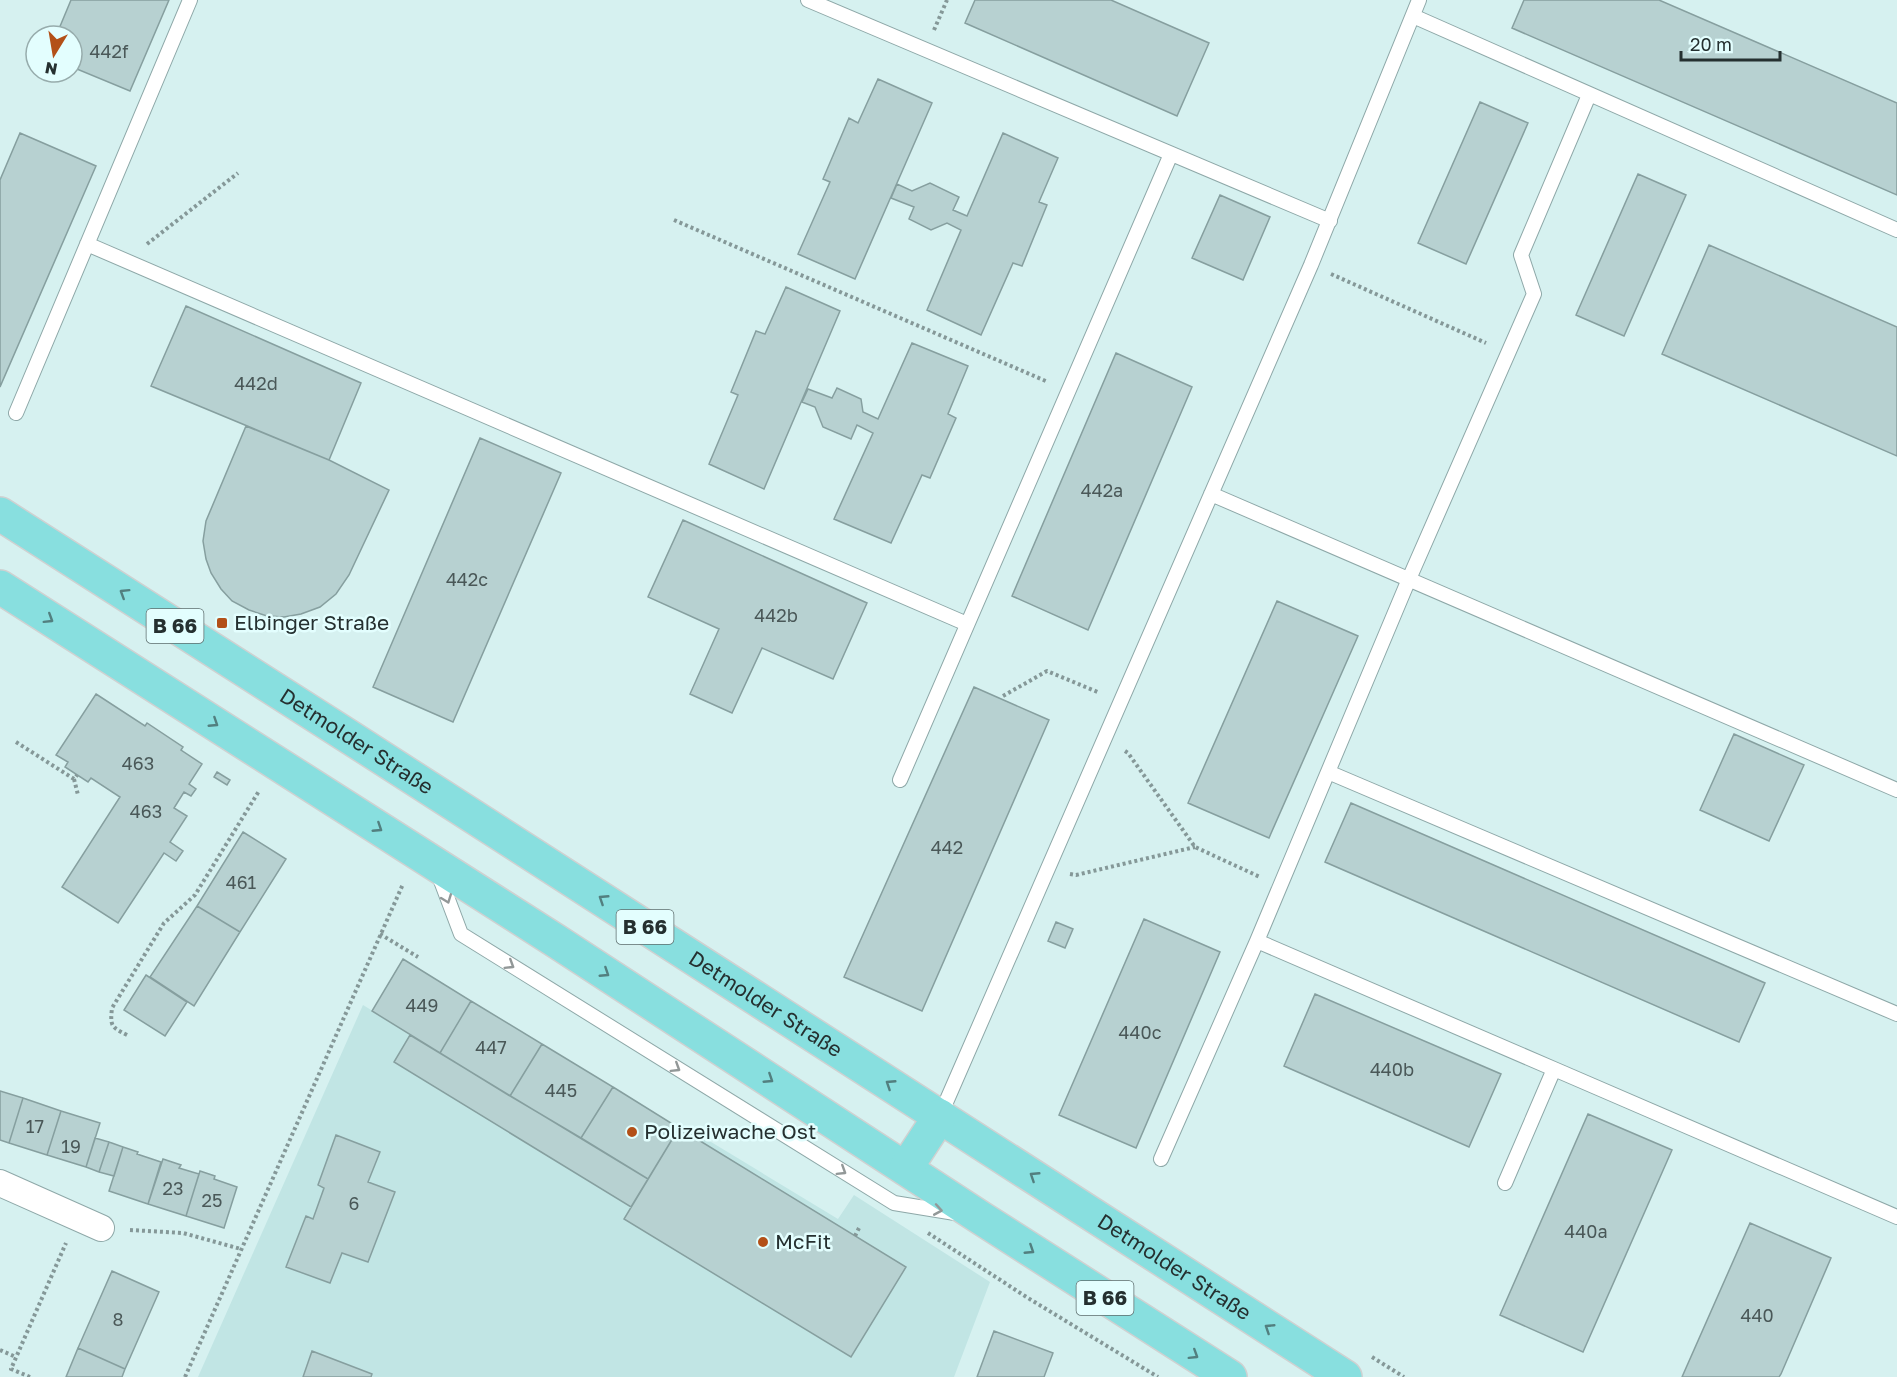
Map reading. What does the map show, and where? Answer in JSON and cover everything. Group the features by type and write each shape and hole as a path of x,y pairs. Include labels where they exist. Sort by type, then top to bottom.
{"main road":[{"name":"Detmolder Straße","path":"0,514 940,1116 1313,1368 1345,1377"},
{"name":"B 66","path":"0,587 420,870 906,1168 1230,1377"},
{"path":"906,1168 940,1116"}],"street":[{"path":"0,1183 101,1228"}],"lane":[{"path":"16,413 190,0"},
{"path":"808,0 1330,221"},
{"path":"940,1116 1330,221 1419,0"},
{"path":"1413,16 1897,230"},
{"path":"1161,1159 1257,941 1409,579 1534,294 1521,255 1589,95"},
{"path":"900,780 1171,154"},
{"path":"87,244 968,624"},
{"path":"1211,494 1897,790"},
{"path":"1328,772 1897,1014"},
{"path":"420,870 461,934 894,1203 981,1218"},
{"path":"1257,941 1897,1216"},
{"path":"1505,1184 1554,1069"}],"path":[{"path":"925,50 947,0"},
{"path":"126,260 238,173"},
{"path":"674,220 1068,391"},
{"path":"1311,265 1509,353"},
{"path":"1003,696 1047,670 1120,702"},
{"path":"1103,741 1128,753 1195,847 1280,886"},
{"path":"16,742 75,777 78,795"},
{"path":"127,1035 114,1029 111,1022 112,1008 164,923 195,895 264,783"},
{"path":"1046,872 1076,875 1195,847"},
{"path":"185,1377 380,934 420,870"},
{"path":"380,934 418,957"},
{"path":"30,1377 11,1369 77,1218"},
{"path":"101,1228 183,1233 241,1249"},
{"path":"855,1236 859,1228"},
{"path":"926,1232 1028,1298 1158,1377"},
{"path":"0,1350 16,1357"}],"shaded area":[{"path":"363,1005 648,1179 683,1125 838,1219 854,1195 990,1282 954,1377 198,1377"}],"building":[{"path":"71,0 169,0 130,91 84,72 84,24 61,24"},
{"path":"975,0 1111,0 1209,43 1177,116 965,23"},
{"path":"1524,0 1659,0 1897,103 1897,195 1512,28"},
{"path":"878,79 932,103 855,279 798,254 830,182 823,179 849,118 858,123"},
{"path":"1480,102 1528,123 1466,264 1418,243"},
{"path":"20,133 96,166 0,387 0,180"},
{"path":"1003,133 1058,158 1039,202 1047,205 1022,266 1013,263 981,335 927,310 961,230 947,223 931,230 909,219 914,207 891,198 897,184 912,191 930,183 959,197 953,210 967,216"},
{"path":"1638,174 1686,195 1624,336 1576,315"},
{"path":"1220,195 1270,217 1243,280 1192,258"},
{"path":"1709,245 1897,327 1897,456 1662,354"},
{"path":"786,287 840,311 764,489 709,464 738,395 731,392 756,331 765,334"},
{"path":"186,306 361,383 329,460 151,386"},
{"path":"912,343 968,366 948,414 956,418 930,478 922,475 891,543 834,519 873,433 857,425 851,439 823,427 815,407 802,402 808,389 832,398 837,388 861,399 863,412 878,419"},
{"path":"1116,353 1192,387 1088,630 1012,596"},
{"path":"246,426 329,460 389,490 349,575 336,594 320,607 301,614 284,617 267,616 232,601 211,573 206,559 203,541 206,521"},
{"path":"480,438 561,473 453,722 373,687"},
{"path":"683,520 867,603 833,679 762,648 732,713 690,694 719,629 648,597"},
{"path":"1277,601 1358,636 1269,838 1188,803"},
{"path":"974,687 1049,720 922,1011 844,977"},
{"path":"96,694 145,726 147,723 183,747 181,750 202,764 189,784 196,789 191,796 184,792 174,808 187,816 170,842 183,851 176,861 164,853 118,923 62,887 120,797 91,778 88,782 65,767 68,762 56,755"},
{"path":"1734,734 1804,765 1769,841 1700,810"},
{"path":"217,772 230,780 227,785 214,777"},
{"path":"1351,803 1765,983 1739,1042 1325,862"},
{"path":"243,832 286,859 240,932 197,906"},
{"path":"197,906 240,932 194,1006 150,977"},
{"path":"1144,919 1220,952 1136,1148 1059,1115"},
{"path":"1056,922 1073,929 1065,948 1048,941"},
{"path":"403,959 471,1001 440,1053 372,1011"},
{"path":"146,975 187,1002 165,1036 124,1010"},
{"path":"1315,994 1501,1074 1469,1147 1284,1066"},
{"path":"471,1001 542,1044 510,1096 440,1053"},
{"path":"410,1035 648,1179 631,1207 394,1062"},
{"path":"542,1044 613,1087 581,1138 510,1096"},
{"path":"613,1087 679,1128 648,1179 581,1138"},
{"path":"0,1091 23,1098 9,1143 0,1140"},
{"path":"23,1098 61,1111 47,1155 9,1143"},
{"path":"61,1111 100,1123 86,1167 47,1155"},
{"path":"1588,1114 1672,1150 1583,1352 1500,1315"},
{"name":"McFit","path":"679,1128 906,1267 851,1357 624,1219"},
{"path":"336,1135 380,1152 368,1182 395,1192 368,1262 342,1253 330,1283 286,1267 306,1216 313,1219 324,1188 318,1185"},
{"path":"95,1138 109,1142 99,1172 86,1167"},
{"path":"109,1142 123,1147 114,1176 99,1172"},
{"path":"123,1147 161,1162 148,1204 109,1191"},
{"path":"163,1159 181,1165 179,1168 199,1174 186,1216 148,1204"},
{"path":"200,1171 237,1187 224,1228 186,1216"},
{"path":"1750,1223 1831,1258 1781,1374 1779,1377 1682,1377"},
{"path":"112,1271 159,1292 125,1369 78,1348"},
{"path":"994,1331 1053,1353 1044,1377 977,1377"},
{"path":"78,1348 125,1369 122,1377 66,1377"},
{"path":"312,1351 372,1374 371,1377 303,1377"}],"place":[{"name":"Elbinger Straße","path":"222,623"},
{"name":"Polizeiwache Ost","path":"632,1132"},
{"name":"McFit","path":"763,1242"}]}
